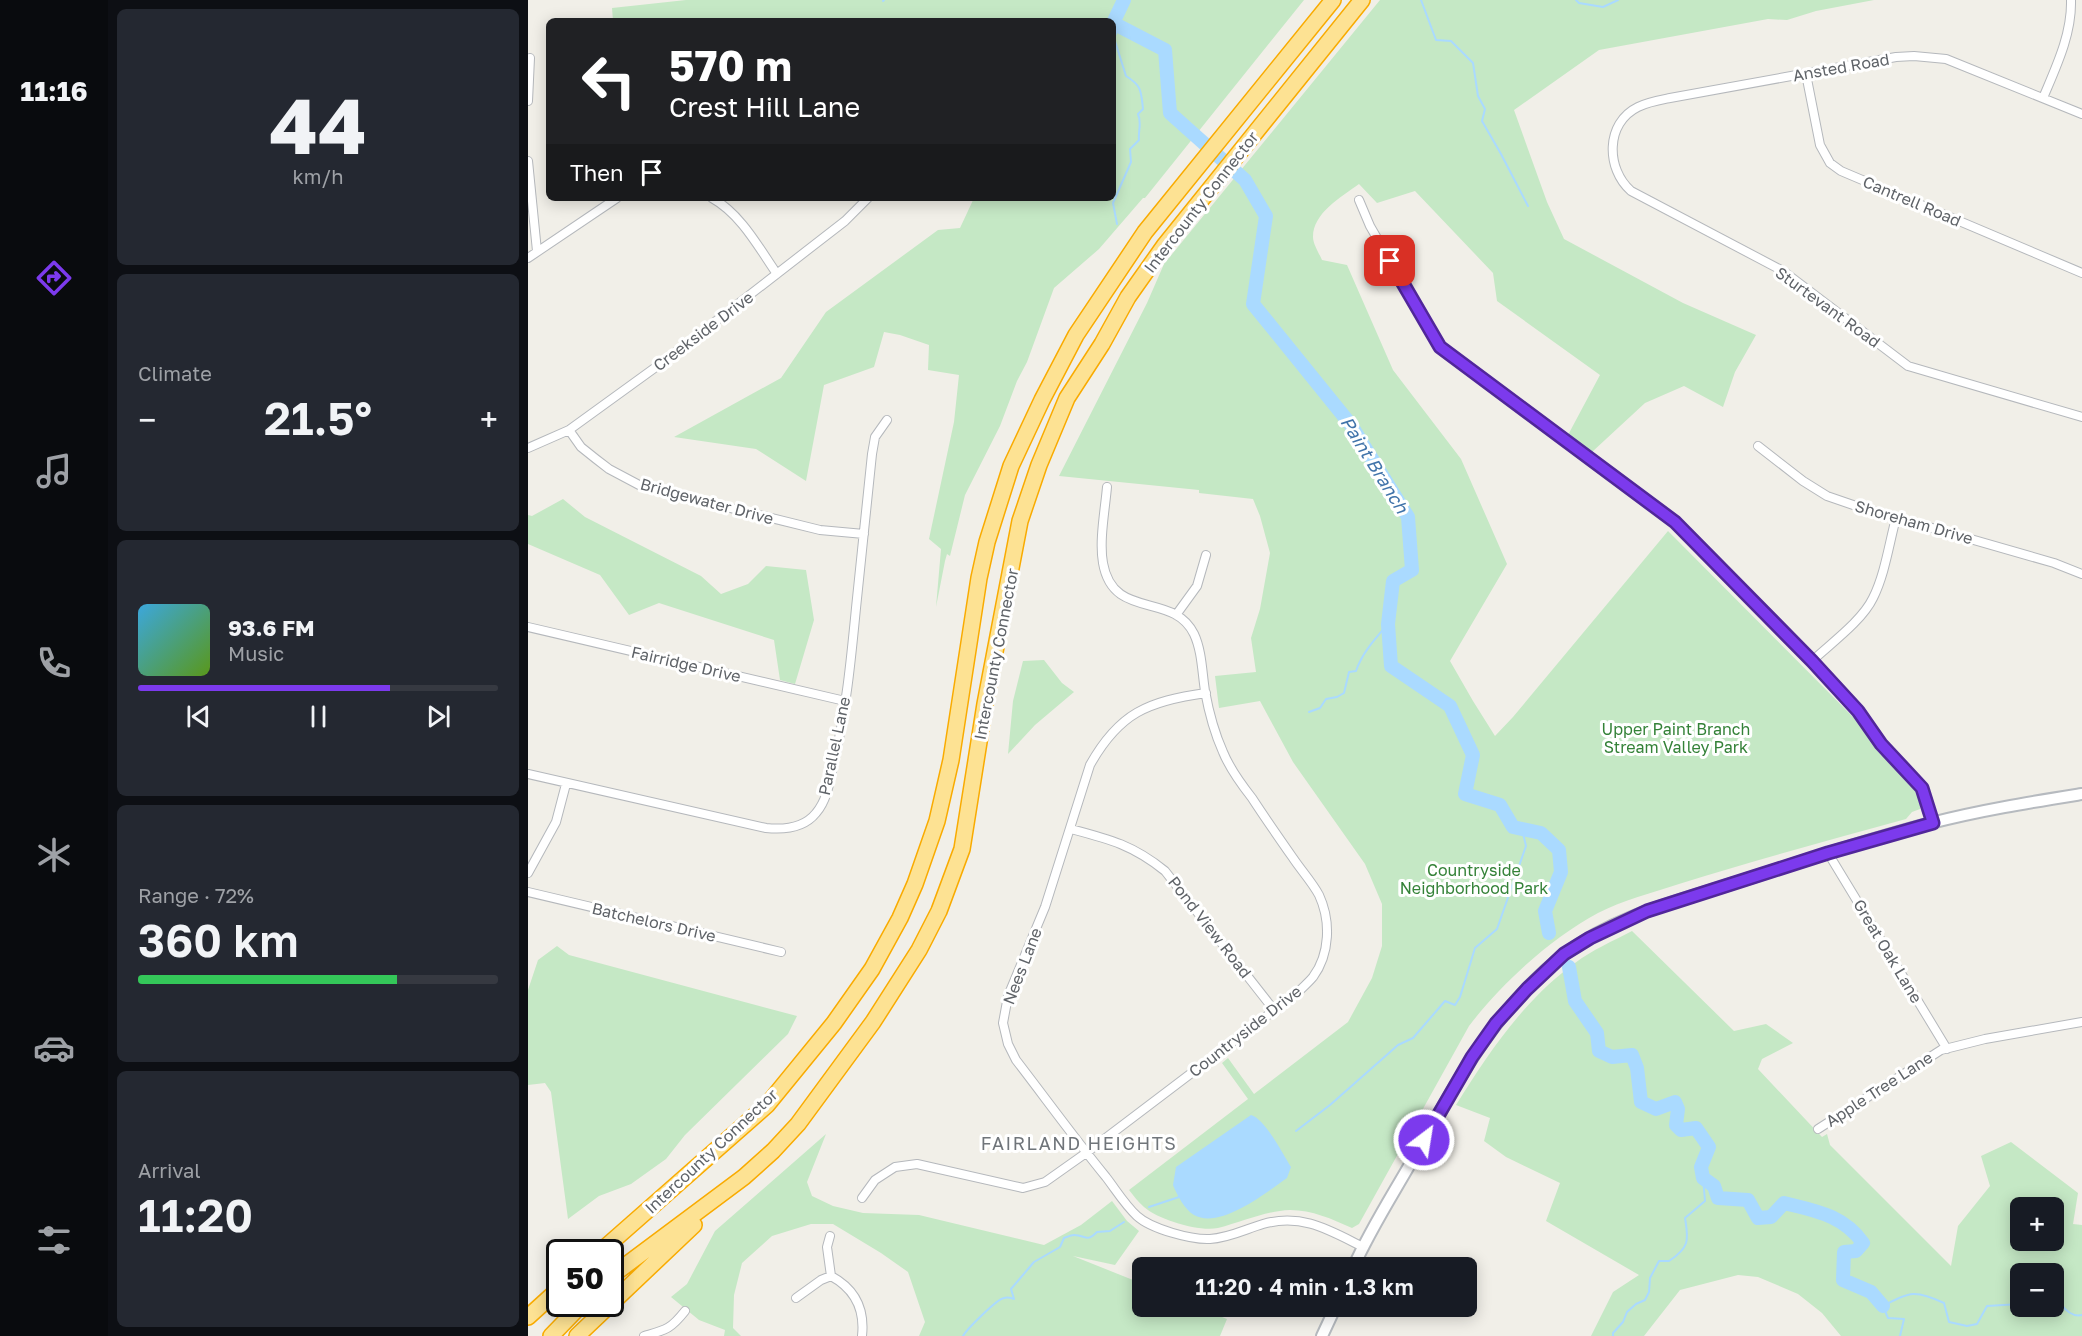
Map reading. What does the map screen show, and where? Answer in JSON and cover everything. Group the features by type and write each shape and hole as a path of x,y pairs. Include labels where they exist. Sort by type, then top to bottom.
{"highway":[{"name":"Intercounty Connector","path":"615,1239 767,1105 834,1023 872,969 915,884 937,821 951,760 979,578 987,542 1011,466 1058,367 1076,335 1145,232 1333,0"},
{"name":"Intercounty Connector","path":"624,1267 744,1177 773,1151 798,1124 873,1022 919,950 939,911 962,849 985,704 1020,521 1039,465 1067,398 1102,344 1128,297 1164,246 1362,0"},
{"path":"577,1336 744,1177"},
{"path":"528,1311 546,1298"},
{"path":"528,1317 546,1300"},
{"path":"551,1336 569,1317"}],"main road":[{"path":"1358,1257 1472,1057 1496,1023 1564,954 1590,938 1647,911 1828,853 1933,823 2082,794"},
{"path":"1322,1336 1331,1317"}],"street":[{"path":"2043,98 2060,59 2068,30 2071,0"},
{"name":"Ansted Road","path":"1612,144 1619,125 1637,107 1670,98 1896,57 1946,58 2082,114"},
{"path":"528,101 530,58"},
{"name":"Cantrell Road","path":"1806,74 1820,145 1830,163 1841,171 2082,273"},
{"name":"Sturtevant Road","path":"1612,144 1612,160 1616,172 1623,184 1631,191 1783,271 1908,366 2082,417"},
{"path":"528,160 537,252"},
{"path":"1359,200 1370,226 1440,347 1675,522 1858,711 1881,744 1922,788 1933,823"},
{"path":"528,258 613,201"},
{"path":"716,201 730,211 742,225 777,274"},
{"name":"Creekside Drive","path":"528,447 569,430 667,359 845,221 864,201"},
{"name":"Parallel Lane","path":"528,774 780,830 803,824 816,813 826,795 840,735 875,437 887,420"},
{"name":"Bridgewater Drive","path":"569,430 581,447 596,459 609,469 641,486 820,530 864,534"},
{"name":"Shoreham Drive","path":"1758,446 1803,481 1827,496 2054,563 2082,574"},
{"path":"1107,487 1103,566 1108,579 1122,597 1161,608 1176,615 1197,586 1206,555"},
{"path":"1812,661 1858,617 1873,598 1896,518"},
{"name":"Countryside Drive","path":"862,1198 875,1180 896,1167 917,1164 1023,1188 1044,1182 1086,1153 1297,993 1313,977 1323,958 1328,938 1327,918 1318,895 1224,755 1212,724 1200,652 1193,632 1176,615"},
{"name":"Fairridge Drive","path":"528,627 845,700"},
{"name":"Nees Lane","path":"1206,693 1170,698 1134,713 1114,730 1100,747 1090,765 1046,907 1008,996 1003,1023 1008,1044 1016,1060 1086,1153 1138,1217 1152,1226 1197,1239 1211,1239 1263,1224 1292,1220 1319,1225 1363,1247"},
{"path":"528,873 556,822 566,784"},
{"name":"Pond View Road","path":"1071,828 1129,846 1165,870 1274,1010"},
{"name":"Great Oak Lane","path":"1828,853 1947,1049"},
{"name":"Batchelors Drive","path":"528,891 781,952"},
{"name":"Apple Tree Lane","path":"1818,1128 1941,1050 1985,1039 2082,1022"},
{"path":"830,1236 827,1247 831,1276"},
{"path":"796,1298 821,1280 831,1276"},
{"path":"831,1276 853,1293 861,1308 862,1336"},
{"path":"644,1336 665,1331 685,1311"}],"green space":[{"path":"686,0 1304,0 1145,198 1099,249 1054,288 1027,362 1017,381 1000,426 965,495 950,556 947,554 945,561 936,607 941,549 929,539 954,422 959,375 928,370 929,345 884,332 874,367 824,385 806,481 756,449 674,437 781,378 826,312 938,230 960,228 973,201 1116,201 1116,18 613,18 612,8"},
{"path":"1380,0 1874,0 1816,11 1787,20 1768,19 1599,50 1514,110 1547,202 1564,239 1683,303 1756,335 1735,372 1723,407 1684,386 1645,403 1592,452 1568,435 1600,375 1497,301 1493,273 1415,191 1377,203 1359,184 1329,206 1318,220 1313,237 1322,260 1347,265 1393,370 1461,459 1507,564 1450,661 1495,736 1668,531 1857,721 1921,798 1920,809 1912,812 1906,819 1627,900 1598,913 1563,935 1511,978 1469,1026 1359,1224 1352,1228 1314,1213 1290,1210 1218,1228 1190,1227 1151,1212 1129,1190 1248,1099 1222,1063 1228,1058 1254,1094 1348,1022 1372,978 1382,946 1382,904 1365,864 1293,762 1260,701 1219,708 1215,676 1256,672 1251,638 1260,609 1270,553 1253,499 1199,493 1199,490 1059,476 1147,303 1164,264"},
{"path":"563,499 585,517 701,576 721,594 748,584 766,566 806,570 814,620 795,684 780,680 774,640 659,603 629,615 600,575 528,544 528,515 532,516"},
{"path":"1044,660 1062,683 1074,692 1035,725 1008,754 1013,701 1023,661"},
{"path":"1632,931 1734,1031 1766,1024 1793,1043 1762,1059 1758,1069 1822,1137 1827,1134 1830,1145 1951,1266 1958,1226 1990,1186 1981,1156 2011,1142 2078,1193 2073,1224 2082,1225 2082,1336 1841,1336 1822,1313 1798,1294 1758,1277 1738,1275 1680,1290 1644,1336 1591,1336 1613,1292 1639,1275 1546,1221 1560,1183 1506,1157 1484,1141 1490,1118 1456,1105 1481,1066 1524,1010 1557,978 1595,950"},
{"path":"557,946 569,955 797,1016 788,1034 685,1135 666,1159 631,1184 599,1196 568,1219 551,1092 545,1083 528,1085 528,990 538,960"},
{"path":"826,1134 807,1182 812,1196 833,1206 863,1213 919,1215 1044,1245 1081,1225 1112,1201 1127,1221 1139,1231 1115,1265 1073,1256 1132,1280 1132,1317 1222,1317 1227,1319 1220,1336 919,1336 925,1322 908,1272 833,1224 811,1224 772,1236 742,1263 734,1295 733,1328 741,1336 724,1336 725,1330 699,1320 671,1297 687,1284 715,1231"}],"water":[{"path":"1251,1115 1268,1130 1291,1167 1287,1178 1256,1200 1230,1214 1217,1218 1194,1215 1184,1206 1173,1185 1176,1167"}],"waterway":[{"name":"Paint Branch","path":"1115,18 1124,0"},
{"path":"1421,0 1436,40 1451,41 1473,63 1478,96 1485,109 1482,121 1528,206"},
{"path":"1576,0 1579,3 1603,7 1618,0"},
{"name":"Paint Branch","path":"1116,25 1165,50 1170,113 1245,180 1266,216 1253,304 1351,425 1408,517 1412,570 1393,581 1388,624 1391,666 1450,706 1473,755 1465,794 1500,805 1513,827 1541,833 1559,850 1561,872 1545,911 1549,933"},
{"path":"1116,33 1119,26"},
{"path":"1116,44 1126,76 1140,90 1143,109 1138,114 1139,140 1130,149 1131,162 1116,196"},
{"path":"1114,201 1117,224"},
{"path":"1309,712 1320,708 1326,699 1344,693 1349,672 1356,671 1365,652 1388,624"},
{"path":"1296,1131 1330,1105 1398,1045 1413,1038 1445,1001 1455,1005 1460,997 1475,948 1497,929 1526,846 1522,829"},
{"name":"Paint Branch","path":"1569,967 1575,1001 1597,1033 1599,1051 1612,1057 1632,1055 1637,1068 1641,1102 1656,1109 1675,1102 1678,1109 1676,1125 1681,1130 1696,1128 1709,1147 1701,1167 1703,1178 1714,1186 1718,1198 1748,1200 1758,1218 1771,1217 1784,1203 1838,1220 1863,1243 1856,1251 1844,1252 1843,1280 1871,1292 1883,1306"},
{"path":"1613,1336 1627,1312 1645,1300 1649,1292 1650,1278 1659,1261 1669,1261 1684,1248 1687,1238 1685,1218 1705,1201 1703,1178"},
{"path":"1149,1207 1179,1197"},
{"path":"963,1336 995,1303 1005,1298 1014,1299 1011,1289 1034,1262 1060,1247 1064,1238 1074,1235 1088,1238 1097,1232 1110,1231 1124,1222"},
{"path":"1900,1336 1904,1319 1888,1318 1883,1306 1907,1295 1920,1294 1944,1303 1949,1322 1967,1326 1977,1324 1987,1306 2010,1305"},
{"path":"2064,1308 2070,1313 2082,1315"}],"district":[{"name":"FAIRLAND HEIGHTS","path":"1079,1144"}],"route":[{"path":"1390,261 1440,347 1675,522 1812,661 1858,711 1881,744 1922,788 1933,823 1828,853 1647,911 1618,923 1564,954 1496,1023 1472,1057 1424,1140"}],"park label":[{"name":"Upper Paint Branch Stream Valley Park","path":"1676,738"},
{"name":"Countryside Neighborhood Park","path":"1474,879"}]}
